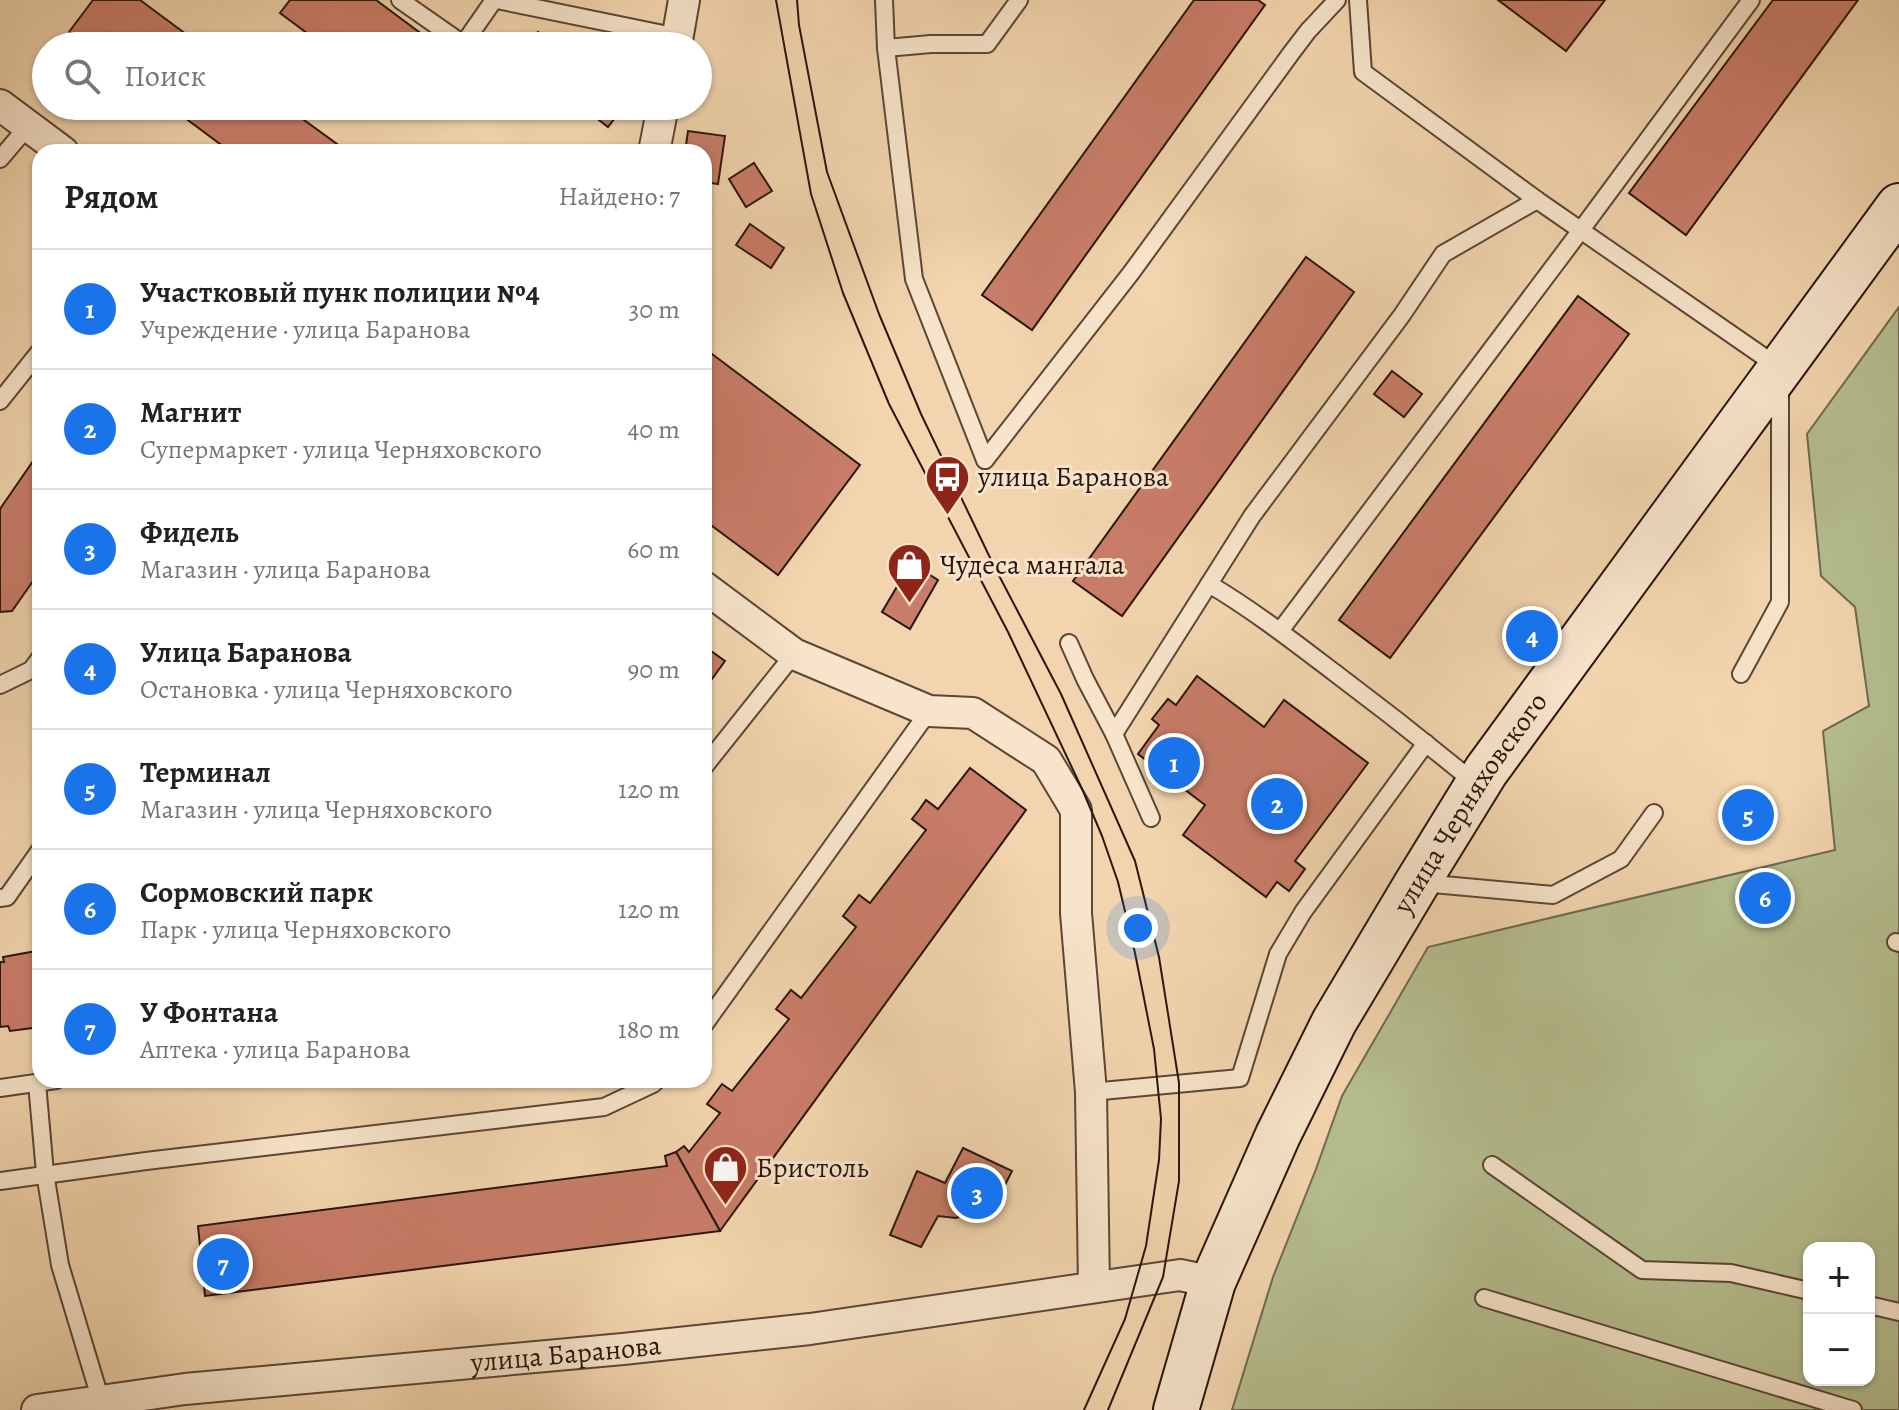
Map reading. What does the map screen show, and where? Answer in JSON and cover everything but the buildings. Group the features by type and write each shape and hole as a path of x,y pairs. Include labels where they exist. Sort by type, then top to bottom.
{"main road":[{"name":"улица Черняховского","path":"1176,1410 1213,1282 1278,1135 1334,1022 1417,883 1477,785 1899,206"}],"street":[{"path":"679,32 684,0"},
{"path":"0,105 53,144"},
{"path":"656,144 660,120"},
{"path":"712,593 794,654 929,711 973,713 1046,760 1076,810 1076,913 1091,1092 1094,1287"},
{"name":"улица Баранова","path":"37,1410 185,1389 810,1329 1180,1275 1213,1282"}],"lane":[{"path":"400,0 445,32"},
{"path":"473,32 496,0 634,32"},
{"path":"884,0 886,48 914,279 985,460 1131,273 1308,31 1337,0"},
{"path":"886,48 987,44 1019,0"},
{"path":"1358,0 1363,72 1537,200 1780,368 1780,602 1741,674"},
{"path":"1280,631 1751,0"},
{"path":"0,159 29,125"},
{"path":"1114,734 1252,516 1402,315 1443,254 1537,200"},
{"path":"0,401 32,361"},
{"path":"1209,584 1280,631 1477,785"},
{"path":"1069,643 1151,818"},
{"path":"712,757 794,654"},
{"path":"0,685 32,669"},
{"path":"712,1014 929,711"},
{"path":"1091,1092 1240,1078 1278,954 1303,912 1426,743"},
{"path":"1417,883 1553,895 1621,859 1654,813"},
{"path":"0,898 7,897 32,861"},
{"path":"0,1088 32,1084"},
{"path":"37,1088 45,1173 60,1265 101,1401"},
{"path":"0,1181 45,1173 604,1107 644,1088"},
{"path":"1492,1165 1642,1270 1731,1273 1803,1290"},
{"path":"1484,1298 1853,1410"},
{"path":"1875,1306 1899,1312"}],"green space":[{"path":"1899,307 1899,1410 1232,1410 1273,1277 1342,1096 1428,947 1835,850 1823,731 1869,706 1855,607 1821,576 1807,434"}],"tram line":[{"path":"776,0 811,194 843,293 889,404 1008,632 1083,791 1118,882 1135,953 1154,1049 1161,1119 1159,1160 1146,1246 1125,1319 1084,1410"},
{"path":"797,0 827,172 879,314 921,414 994,566 1061,694 1135,861 1159,957 1179,1083 1179,1181 1163,1277 1108,1410"}],"place":[{"name":"улица Баранова","path":"947,516"},
{"name":"Чудеса мангала","path":"909,604"},
{"name":"Улица Баранова","path":"1532,636"},
{"name":"Участковый пунк полиции №4","path":"1174,763"},
{"name":"Магнит","path":"1277,804"},
{"name":"Терминал","path":"1748,815"},
{"name":"Сормовский парк","path":"1765,898"},
{"name":"Фидель","path":"977,1193"},
{"name":"Бристоль","path":"725,1207"},
{"name":"У Фонтана","path":"223,1264"}]}
